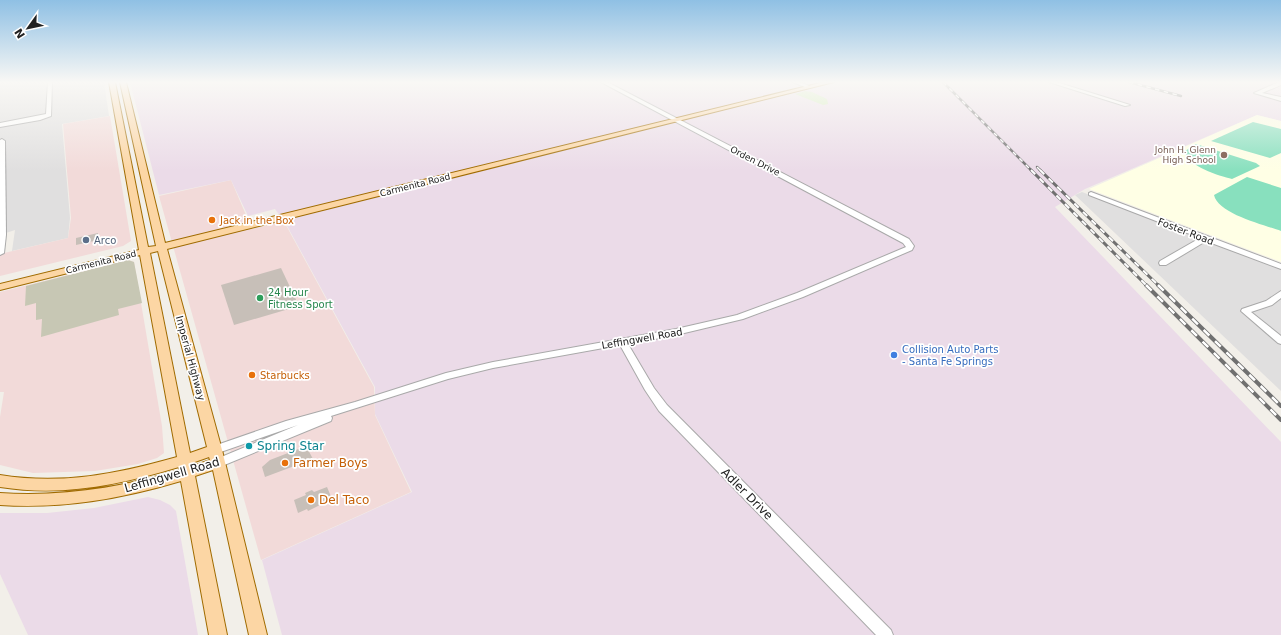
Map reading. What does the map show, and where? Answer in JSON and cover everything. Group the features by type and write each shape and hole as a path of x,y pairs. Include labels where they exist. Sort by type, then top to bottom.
{"main road":[{"path":"118,112 218,635"},
{"name":"Imperial Highway","path":"130,112 160,244 216,457 258,635"},
{"name":"Carmenita Road","path":"0,287 160,244 702,112"},
{"name":"Carmenita Road","path":"0,280 143,249"},
{"name":"Leffingwell Road","path":"0,499 38,501 78,498 137,487 185,467 216,457"},
{"name":"Leffingwell Road","path":"0,481 37,485 98,481 164,467 185,467"}],"street":[{"path":"0,125 45,117 49,115 49,112"},
{"name":"Orden Drive","path":"659,112 906,240"},
{"path":"0,253 2,235 2,141"},
{"name":"Foster Road","path":"1091,194 1281,267"},
{"path":"1164,263 1206,238"},
{"name":"Leffingwell Road","path":"216,457 294,433 358,405 414,385 461,372 700,327 768,308 906,251 910,246 906,240"},
{"path":"1281,294 1269,303 1245,311 1281,341"},
{"name":"Adler Drive","path":"622,341 650,390 663,408 886,635"}],"shaded area":[{"path":"0,112 108,112 109,116 62,124 70,218 68,238 12,251 15,230 0,235"},
{"path":"138,112 1281,112 1281,121 1257,115 1085,189 1055,207 1281,442 1281,635 282,635 262,560 412,492 375,414 375,387 286,224 275,209 248,216 231,180 159,195"},
{"name":"John H. Glenn High School","path":"1257,115 1281,121 1281,262 1089,189"},
{"path":"110,116 131,241 123,246 0,276 0,254 68,238 71,218 63,124"},
{"path":"231,180 252,229 283,221 287,227 374,387 375,415 411,492 261,560 159,196"},
{"path":"1082,192 1281,269 1281,391 1075,195"},
{"path":"128,260 134,262 162,426 164,453 157,458 138,464 95,471 33,473 0,465 0,417 4,392 0,392 0,292"},
{"path":"128,260 134,262 142,303 118,309 119,315 41,337 42,319 36,320 36,303 25,306 26,286"},
{"path":"148,497 160,500 170,505 176,511 198,635 28,635 0,574 0,513 47,513 94,508"}],"green space":[{"path":"1253,122 1281,129 1281,153 1270,158 1211,141"},
{"path":"1196,144 1256,163 1260,166 1232,179 1204,170 1191,161 1185,151"},
{"path":"1247,177 1281,188 1281,231 1243,218 1224,208 1217,202 1214,195"}],"building":[{"name":"Arco","path":"98,233 98,239 76,245 76,238"},
{"name":"24 Hour Fitness Sport","path":"281,268 299,306 234,325 221,285"},
{"name":"Farmer Boys","path":"306,446 313,459 265,477 262,467 270,460"},
{"name":"Del Taco","path":"327,487 332,499 308,511 307,509 298,513 294,500 306,495 305,493 312,490 314,492"}],"railway":[{"path":"973,112 1281,420"},
{"path":"1037,167 1040,170"},
{"path":"1040,170 1159,286"},
{"path":"1158,285 1281,406"}],"place":[{"name":"John H. Glenn High School","path":"1224,155"},
{"name":"Jack in the Box","path":"212,220"},
{"name":"Arco","path":"86,240"},
{"name":"24 Hour Fitness Sport","path":"260,298"},
{"name":"Collision Auto Parts - Santa Fe Springs","path":"894,355"},
{"name":"Starbucks","path":"252,375"},
{"name":"Spring Star","path":"249,446"},
{"name":"Farmer Boys","path":"285,463"},
{"name":"Del Taco","path":"311,500"}]}
